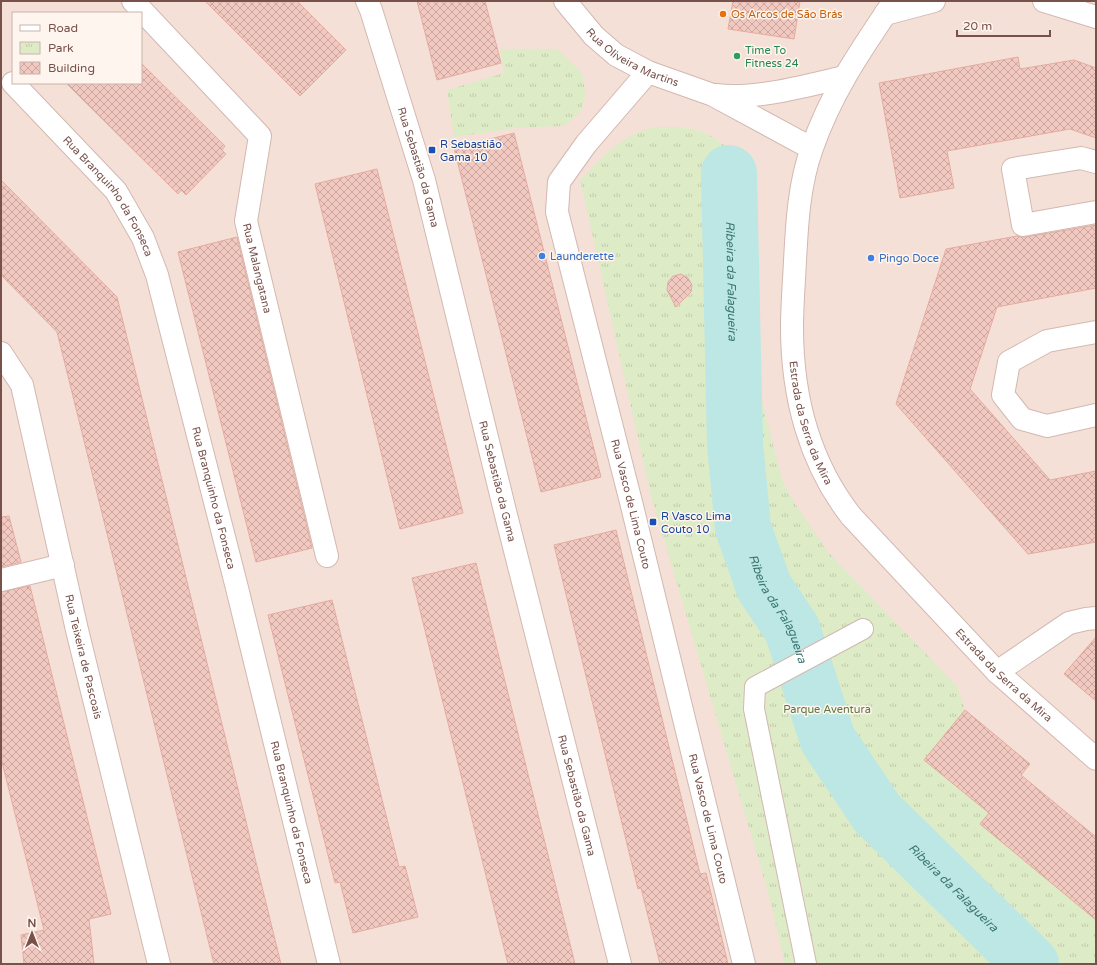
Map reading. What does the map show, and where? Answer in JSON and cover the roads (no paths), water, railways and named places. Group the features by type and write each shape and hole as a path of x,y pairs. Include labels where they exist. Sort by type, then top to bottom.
{"street":[{"name":"Rua Malangatana","path":"133,1 260,136 246,221 327,556"},
{"name":"Rua Sebastião da Gama","path":"367,1 392,74 424,180 507,519 620,964"},
{"name":"Rua Oliveira Martins","path":"565,1 590,32 616,55 648,72 713,95 811,148"},
{"path":"890,8 934,1"},
{"path":"1044,1 1096,17"},
{"name":"Estrada da Serra da Mira","path":"890,8 844,77 831,101 811,148 803,181 798,215 792,327 794,374 798,400 815,454 836,497 851,516 997,672 1096,759"},
{"name":"Rua Branquinho da Fonseca","path":"1,70 12,82"},
{"name":"Rua Vasco de Lima Couto","path":"648,72 586,144 559,182 557,212 631,502 744,964"},
{"name":"Rua Oliveira Martins","path":"713,95 729,97 793,89 844,77"},
{"name":"Rua Branquinho da Fonseca","path":"14,84 116,191 143,238 157,275 328,960"},
{"path":"1096,162 1081,158 1013,169 1023,225 1096,212"},
{"path":"1096,332 1046,341 1009,362 1004,395 1022,419 1047,426 1096,415"},
{"name":"Rua Teixeira de Pascoais","path":"1,353 22,385 63,565 159,964"},
{"path":"1,580 63,565"},
{"path":"997,672 1070,623 1096,618"},
{"path":"806,964 754,709 755,688 863,629"}],"waterway":[{"name":"Ribeira da Falagueira","path":"729,173 735,444 743,528 764,587 792,629 828,740 877,813 1031,964"}],"place":[{"name":"Os Arcos de São Brás","path":"723,14"},
{"name":"Time To Fitness 24","path":"737,56"},
{"name":"R Sebastião Gama 10","path":"432,150"},
{"name":"Launderette","path":"542,256"},
{"name":"Pingo Doce","path":"871,258"},
{"name":"R Vasco Lima Couto 10","path":"653,522"}],"park label":[{"name":"Parque Aventura","path":"827,709"}]}
